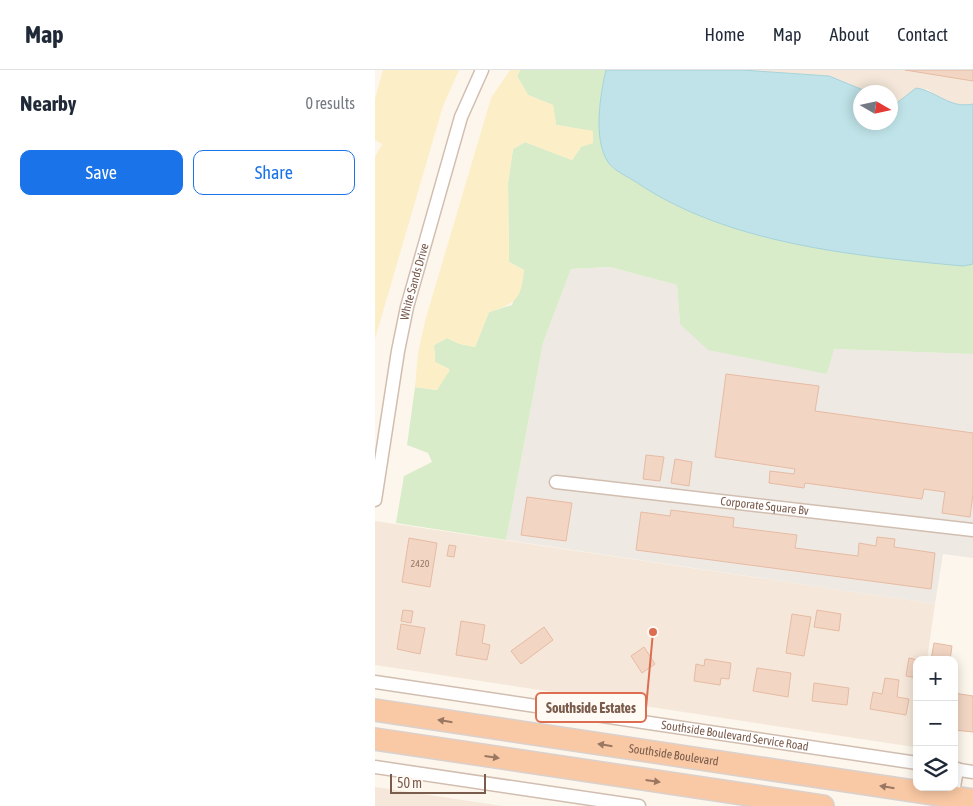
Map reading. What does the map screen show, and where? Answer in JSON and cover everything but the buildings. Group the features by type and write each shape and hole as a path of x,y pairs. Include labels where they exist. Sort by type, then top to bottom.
{"highway":[{"name":"Southside Boulevard","path":"375,710 957,795"},
{"path":"375,739 823,806"}],"street":[{"name":"White Sands Drive","path":"375,500 398,352 407,307 461,117 482,70"},
{"name":"Corporate Square Bv","path":"556,482 973,530"},
{"name":"Southside Boulevard Service Road","path":"375,682 913,762"},
{"path":"375,767 559,800 639,806"},
{"path":"958,769 973,772"}],"shaded area":[{"path":"742,70 973,70 973,104 965,106 941,99 927,89 898,104 898,85 853,86 829,76"},
{"path":"610,267 677,285 680,324 827,374 833,349 973,354 973,558 943,554 935,604 506,540 543,343 571,269"},
{"path":"375,521 935,604 928,656 913,656 913,747 375,665"},
{"path":"375,787 503,806 375,806"}],"green space":[{"path":"520,70 606,70 600,104 599,130 603,153 608,162 613,168 672,203 710,220 751,233 836,251 963,266 973,264 973,354 834,349 827,374 708,350 680,324 677,285 610,267 571,269 543,343 506,540 396,523 404,476 432,462 428,453 407,445 415,387 437,390 449,369 435,362 434,345 447,338 460,344 475,347 489,312 512,305 524,270 509,262 508,183 513,149 525,142 572,160 592,131 556,125 553,105 528,95 517,76"}],"sand":[{"path":"383,70 459,70 443,106 375,339 375,157 382,144 375,140 375,99"},
{"path":"510,70 520,70 517,76 528,95 553,105 556,125 593,131 593,143 581,147 572,160 525,142 513,149 508,183 509,262 524,270 519,294 506,306 489,312 475,347 460,344 447,338 434,345 435,362 450,370 437,390 415,387 418,353 425,321 491,98"}],"water":[{"path":"606,70 742,70 829,76 853,86 853,130 898,130 898,102 916,88 957,104 973,104 973,264 963,266 879,257 793,243 751,233 710,220 672,203 617,171 608,162 603,153 599,130"}],"place":[{"name":"Southside Estates","path":"653,632"}]}
